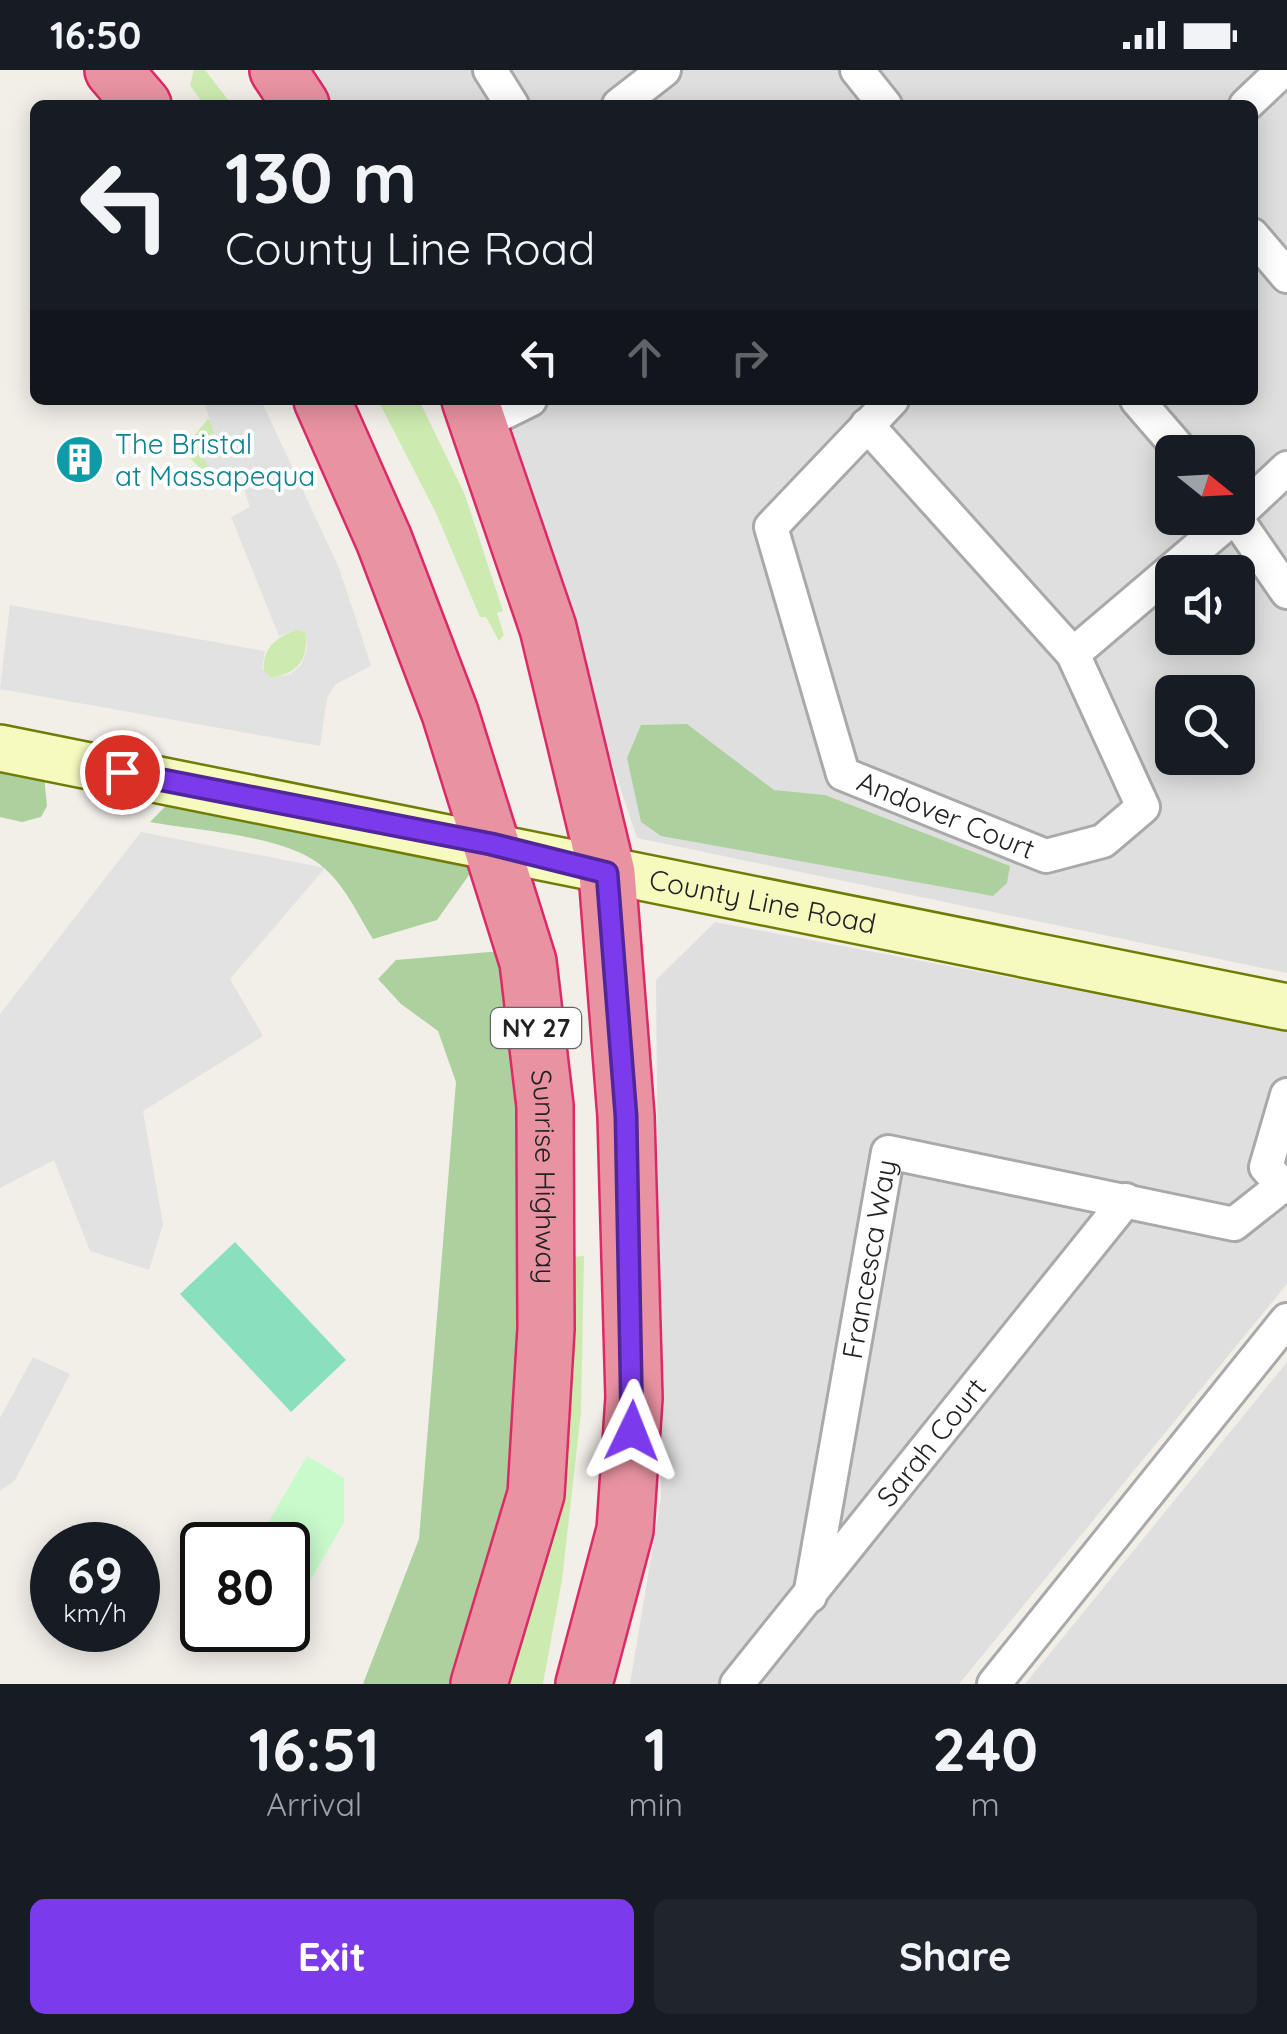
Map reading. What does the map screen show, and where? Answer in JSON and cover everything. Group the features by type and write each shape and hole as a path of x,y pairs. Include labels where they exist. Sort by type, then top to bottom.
{"highway":[{"path":"113,70 140,100"},
{"path":"278,70 298,100"},
{"name":"Sunrise Highway","path":"324,405 384,540 450,713 530,978 545,1106 546,1329 536,1494 480,1684"},
{"name":"NY 27","path":"475,412 548,628 607,873 626,1116 634,1398 625,1530 584,1684"}],"main road":[{"name":"County Line Road","path":"0,748 1287,1007"}],"street":[{"path":"490,70 509,100"},
{"path":"625,100 664,70"},
{"path":"857,70 878,100"},
{"path":"1251,100 1283,70"},
{"path":"1258,242 1287,276"},
{"path":"475,412 507,405"},
{"name":"Andover Court","path":"866,425 1072,654 1143,807 1103,841 1046,856 843,774 771,528 866,425 887,405"},
{"path":"1141,405 1167,435"},
{"path":"1255,498 1287,468"},
{"path":"1072,654 1213,535"},
{"path":"1249,535 1287,592"},
{"name":"Francesca Way","path":"810,1596 888,1152 1234,1224 1286,1178 1266,1167 1287,1094"},
{"name":"Sarah Court","path":"737,1684 1126,1200"},
{"path":"994,1684 1287,1320"}],"shaded area":[{"path":"306,70 1287,70 1287,973 637,838 493,405 1258,405 1258,100 332,100"},
{"path":"205,405 263,405 339,568 371,666 336,684 327,698 320,746 0,689 10,605 265,651 262,669 272,678 291,674 301,665 307,651 306,633 298,629 279,636 231,517 250,507 237,469 228,466 211,473 196,442 214,433"},
{"path":"141,832 325,868 230,979 263,1036 143,1111 163,1224 149,1270 90,1251 54,1160 0,1188 0,1014"},
{"path":"715,922 1287,1030 1287,1284 959,1684 630,1684 661,1497 656,980"},
{"path":"33,1357 70,1374 15,1480 0,1491 0,1418"},
{"path":"1287,1362 1287,1684 1025,1684"}],"green space":[{"path":"194,70 205,70 228,100 200,100 190,85"},
{"path":"381,405 421,405 465,495 503,611 497,613 504,635 499,641 486,617 480,617 436,513"},
{"path":"208,419 215,426 212,473 233,466 237,469 232,477 209,477 190,458 190,441"},
{"path":"298,629 306,633 300,664 272,678 264,674 268,650"},
{"path":"687,724 774,790 825,795 1010,866 1007,883 993,896 661,836 641,822 627,758 641,725"},
{"path":"0,748 42,756 47,806 41,817 22,822 0,817"},
{"path":"187,784 491,844 437,920 373,939 339,884 308,857 266,841 150,822"},
{"path":"524,949 545,1351 479,1684 363,1684 419,1539 456,1082 438,1031 401,1004 378,979 396,960"},
{"path":"235,1242 346,1360 291,1412 180,1294"},
{"path":"584,1256 581,1412 562,1580 543,1684 507,1684 561,1258"},
{"path":"307,1456 344,1478 344,1522 310,1581 310,1522 268,1522"}],"place":[{"name":"The Bristal at Massapequa","path":"80,460"}],"route":[{"path":"122,772 491,844 607,873 626,1116 632,1272 632,1431"}]}
